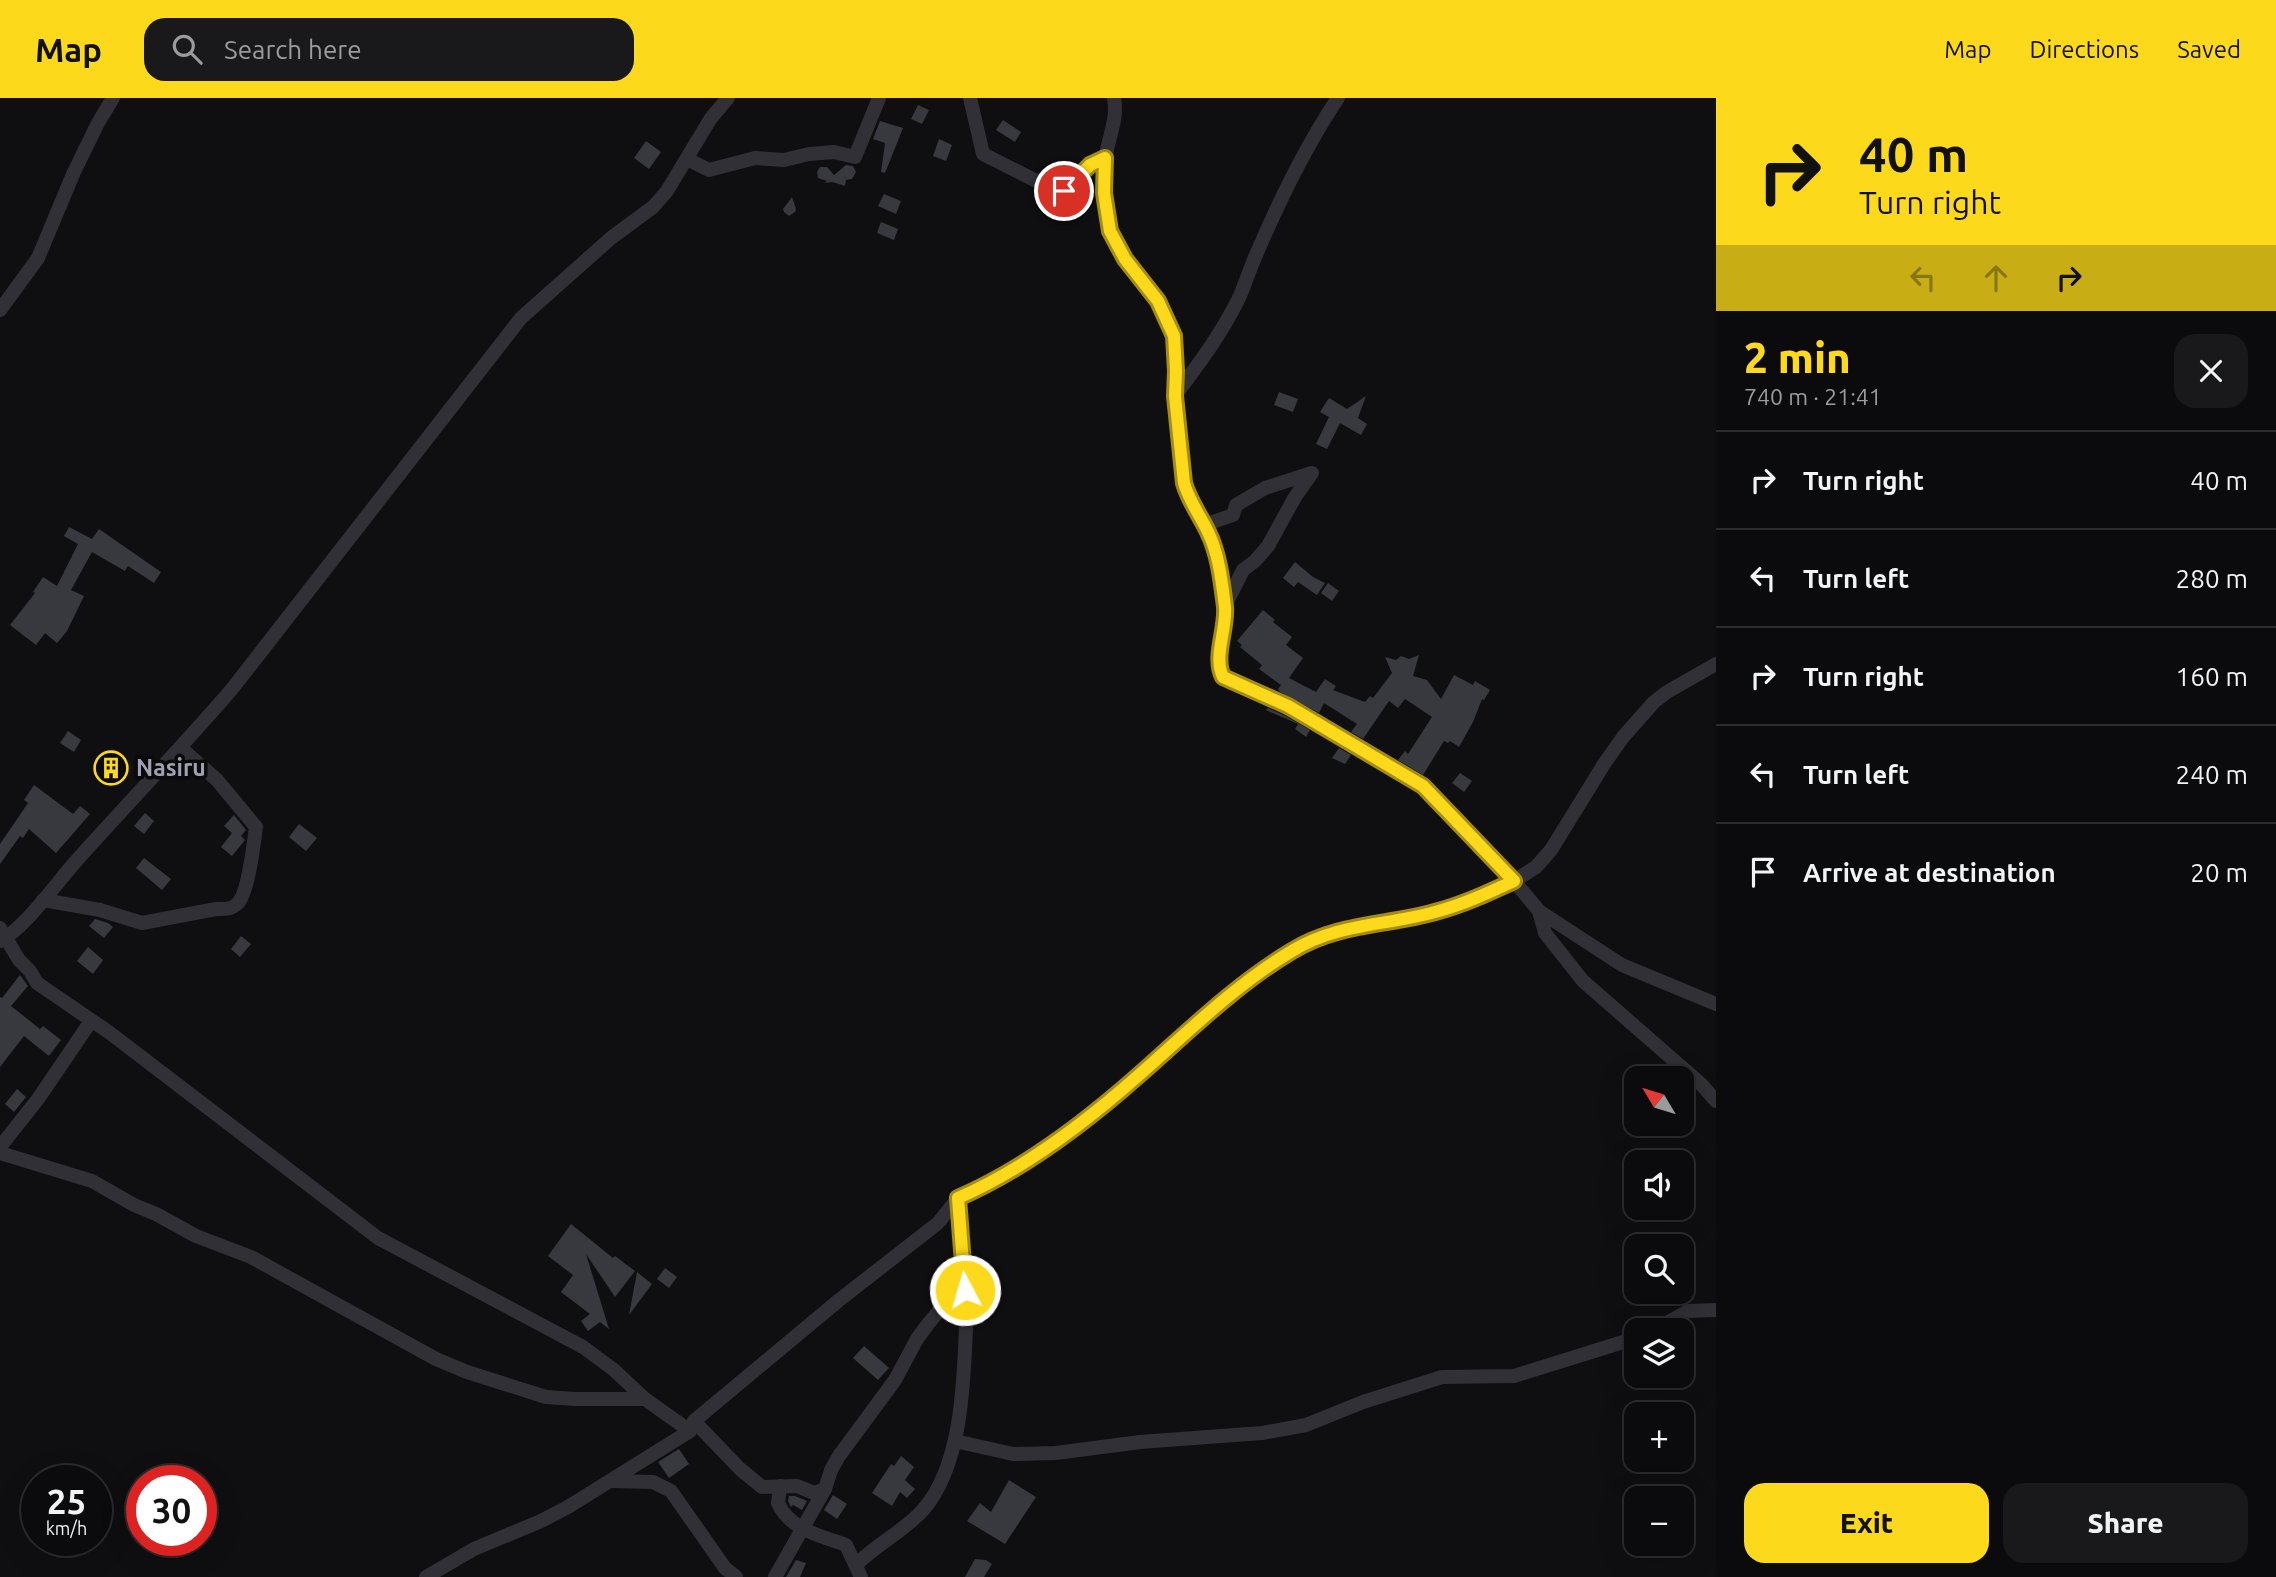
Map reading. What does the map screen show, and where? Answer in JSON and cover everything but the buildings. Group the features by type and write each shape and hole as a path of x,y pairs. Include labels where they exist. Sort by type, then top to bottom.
{"street":[{"path":"0,310 37,258 74,172 113,98"},
{"path":"728,98 711,118 667,191 653,207 611,238 521,318 232,689 43,900 2,935 37,983 110,1033 378,1237 583,1347 614,1370 645,1399 692,1426 762,1487 797,1486 814,1493 825,1489"},
{"path":"687,159 709,170 755,158 784,160 834,152 855,157 879,98"},
{"path":"971,98 984,154 1058,192 1064,191 1090,165 1105,158"},
{"path":"1114,98 1114,118 1105,158 1104,193 1110,231 1125,259 1158,301 1174,336 1175,396 1184,483 1187,496 1209,535 1219,567 1225,608 1219,668 1223,677 1288,706 1423,786 1539,911 1622,965 1716,1004"},
{"path":"1175,396 1212,346 1239,299 1292,179 1317,130 1338,98"},
{"path":"1204,525 1233,515 1236,505 1265,488 1312,473 1295,497 1268,546 1255,561 1242,570 1225,608"},
{"path":"426,1577 474,1549 568,1507 692,1426 838,1301 938,1223 958,1198 990,1184 1060,1138 1136,1078 1244,984 1293,950 1329,934 1361,925 1434,913 1514,881 1536,867 1551,850 1623,737 1654,702 1716,664"},
{"path":"43,900 100,910 142,923 216,908 228,909 239,903 245,893 256,827 217,780 181,748"},
{"path":"1539,911 1545,933 1583,981 1701,1084 1716,1101"},
{"path":"0,1147 38,1099 92,1021"},
{"path":"0,1153 92,1181 196,1236 251,1257 436,1359 467,1372 546,1397 645,1399"},
{"path":"859,1571 873,1548 908,1525 923,1509 947,1473 955,1441 964,1376 967,1302 958,1198"},
{"path":"775,1577 825,1489 839,1456 895,1380 917,1339 939,1311 965,1290"},
{"path":"1675,1318 1688,1311 1716,1310"},
{"path":"955,1441 1013,1454 1056,1453 1140,1442 1262,1433 1306,1425 1363,1402 1442,1377 1514,1376 1624,1342"},
{"path":"609,1481 653,1482 671,1492 725,1567 736,1577"},
{"path":"780,1486 780,1508 802,1529 846,1545 859,1571"}],"place":[{"name":"Nasiru","path":"111,768"}],"route":[{"path":"965,1290 958,1198 990,1184 1060,1138 1136,1078 1257,974 1293,950 1329,934 1361,925 1434,913 1514,881 1423,786 1288,706 1223,677 1219,668 1225,608 1219,567 1209,535 1187,496 1184,483 1177,426 1174,336 1158,301 1125,259 1110,231 1104,193 1105,158 1090,165 1064,191"}]}
